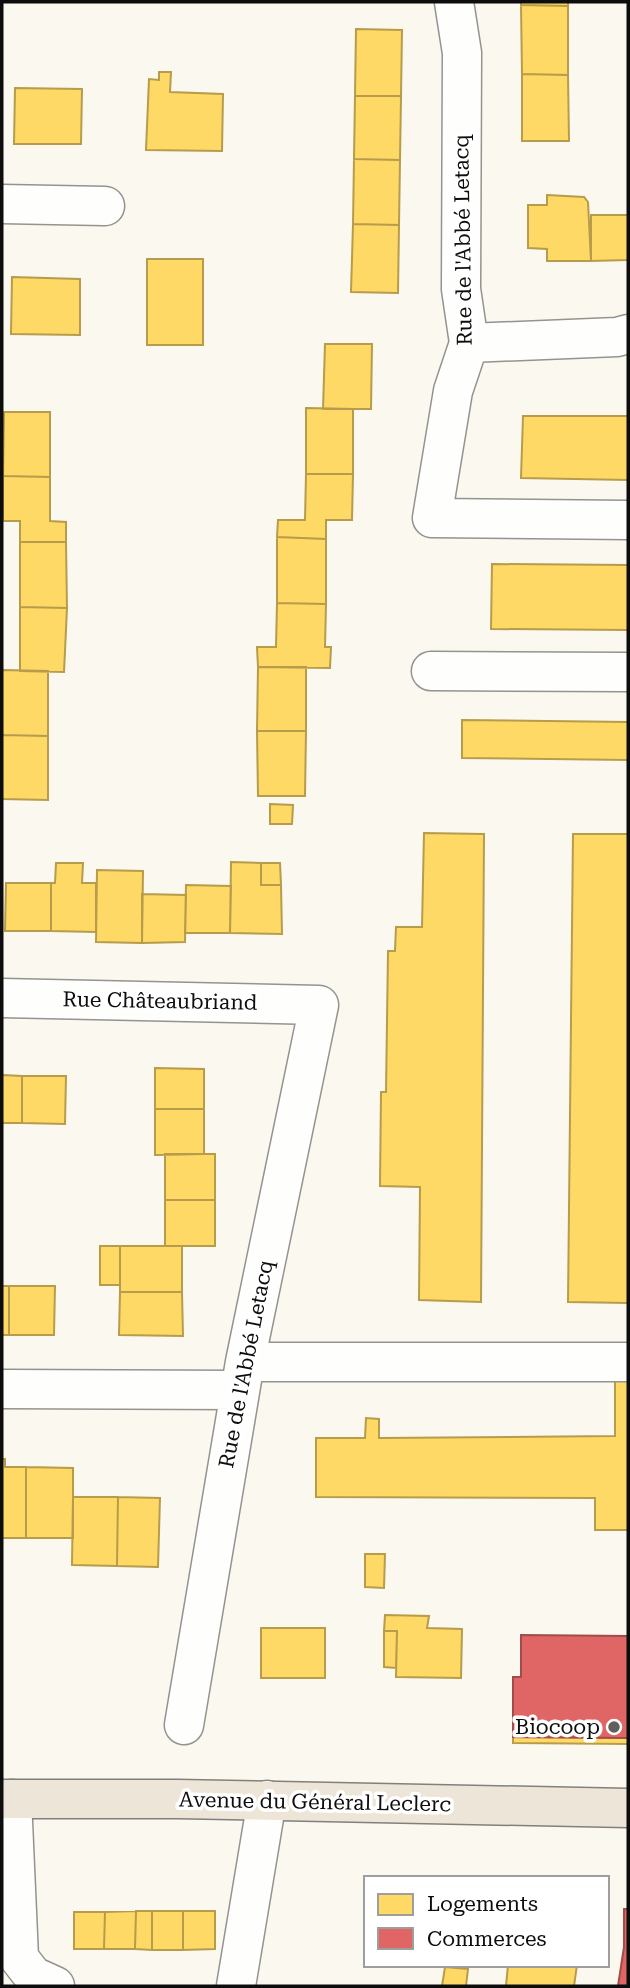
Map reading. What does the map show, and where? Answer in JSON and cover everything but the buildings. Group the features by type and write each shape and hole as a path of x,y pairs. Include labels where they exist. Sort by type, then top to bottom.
{"main road":[{"name":"Avenue du Général Leclerc","path":"7,1799 267,1800 628,1808"}],"street":[{"name":"Rue de l'Abbé Letacq","path":"454,2 462,52 461,289 469,343 453,391 432,518 628,520"},
{"path":"2,204 105,206"},
{"path":"469,343 617,337 628,334"},
{"path":"431,671 628,672"},
{"name":"Rue Châteaubriand","path":"2,998 319,1005"},
{"name":"Rue de l'Abbé Letacq","path":"184,1725 242,1376 319,1005"},
{"path":"2,1389 242,1376 628,1362"},
{"path":"7,1799 19,1958 41,1983"},
{"path":"236,1986 267,1800"}],"place":[{"name":"Biocoop","path":"614,1727"}]}
